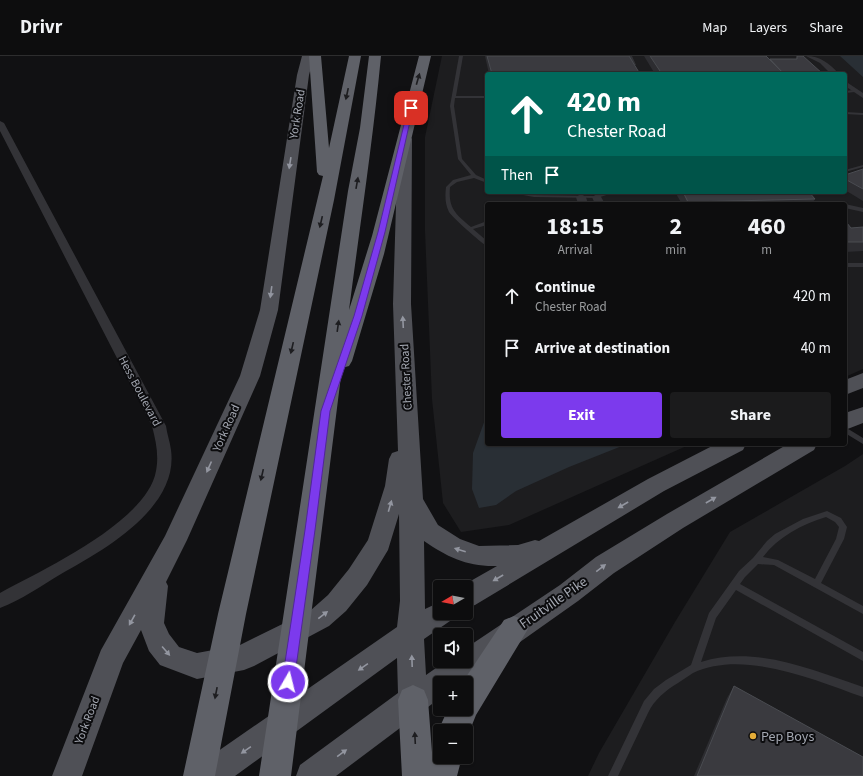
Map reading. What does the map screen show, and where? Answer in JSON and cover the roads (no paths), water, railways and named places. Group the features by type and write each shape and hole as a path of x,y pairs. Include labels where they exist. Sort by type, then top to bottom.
{"highway":[{"path":"314,56 326,200"},
{"path":"199,776 232,614 326,200 355,56"},
{"path":"274,776 304,572 375,56"},
{"name":"Chester Road","path":"405,130 425,56"},
{"path":"325,411 362,300 386,218 405,130"},
{"path":"473,693 514,629"},
{"path":"413,700 418,776"},
{"path":"441,776 444,764"}],"main road":[{"name":"York Road","path":"67,772 111,659 178,534 250,376 269,310 303,75 308,56"},
{"name":"Chester Road","path":"405,130 402,304 411,501 413,601 410,633 413,700"},
{"path":"847,387 863,380"},
{"path":"847,421 863,414"},
{"path":"156,575 150,622 159,642 170,656 197,666 244,657 320,618 337,603 358,577 379,543 396,486 408,417"},
{"path":"473,593 656,485 731,446"},
{"name":"Fruitville Pike","path":"311,776 413,700 568,593 605,565 675,521 803,446"},
{"path":"411,501 429,532 452,547 479,556 518,555 553,546"},
{"path":"209,776 433,618"}],"street":[{"path":"812,58 825,72"},
{"path":"812,58 822,62 833,72"},
{"path":"848,91 863,96"},
{"path":"848,91 863,101"},
{"name":"Hess Boulevard","path":"0,124 159,426 166,450 165,465 153,496 135,518 120,532 0,601"}],"lane":[{"path":"461,56 452,106 460,159 474,176 485,181"},
{"path":"630,56 635,64"},
{"path":"453,97 485,97"},
{"path":"847,113 863,114"},
{"path":"847,170 863,166"},
{"path":"474,176 455,181 448,188 447,197 452,213 485,242"},
{"path":"523,194 534,196 581,198 597,198 608,194"},
{"path":"847,206 863,210"},
{"path":"470,229 485,224"},
{"path":"847,265 863,265"},
{"path":"847,431 863,442"},
{"path":"695,666 712,616 742,574 772,541 793,528 818,516 827,514 838,520 844,527 840,539 816,585"},
{"path":"756,560 775,562 863,610"},
{"path":"735,585 863,657"},
{"path":"613,776 648,704 660,690 674,678 687,669 695,666 717,661 756,661 783,666 863,692"}],"place":[{"name":"Pep Boys","path":"753,736"}]}
